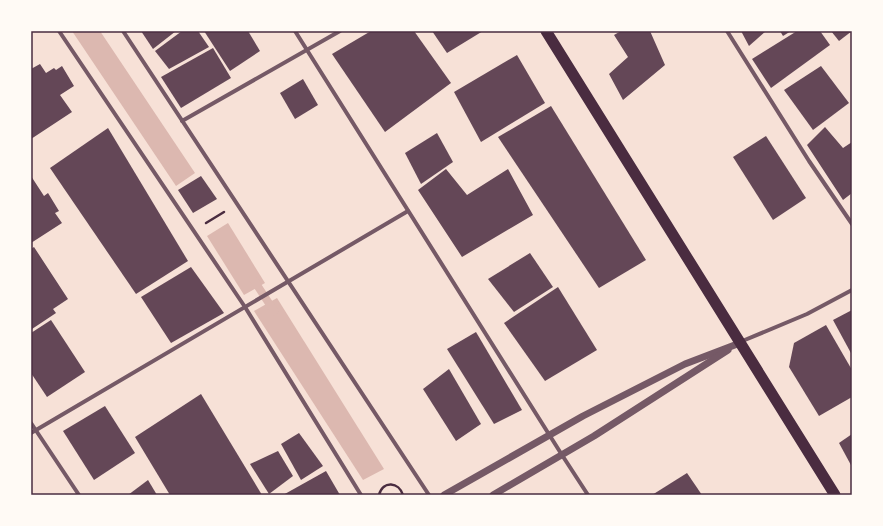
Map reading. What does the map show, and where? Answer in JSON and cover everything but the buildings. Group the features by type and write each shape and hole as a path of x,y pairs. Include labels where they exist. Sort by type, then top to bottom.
{"highway":[{"path":"546,31 835,495"}],"street":[{"path":"59,31 245,307 361,495"},
{"path":"123,31 429,495"},
{"path":"295,31 588,495"},
{"path":"182,121 340,31"},
{"path":"726,31 809,161 852,224"},
{"path":"31,433 408,211"},
{"path":"444,495 583,416 685,364 740,343 807,314 852,290"},
{"path":"493,495 562,455 740,343"},
{"path":"31,423 78,495"}],"path":[{"path":"193,230 238,204"},
{"path":"380,495 382,488 388,484 399,487 403,495"}],"shaded area":[{"path":"72,31 100,31 195,173 176,186"},
{"path":"228,223 265,283 244,295 207,236"},
{"path":"277,298 384,469 363,480 254,311"}],"waterway":[{"path":"253,279 274,311"}]}
